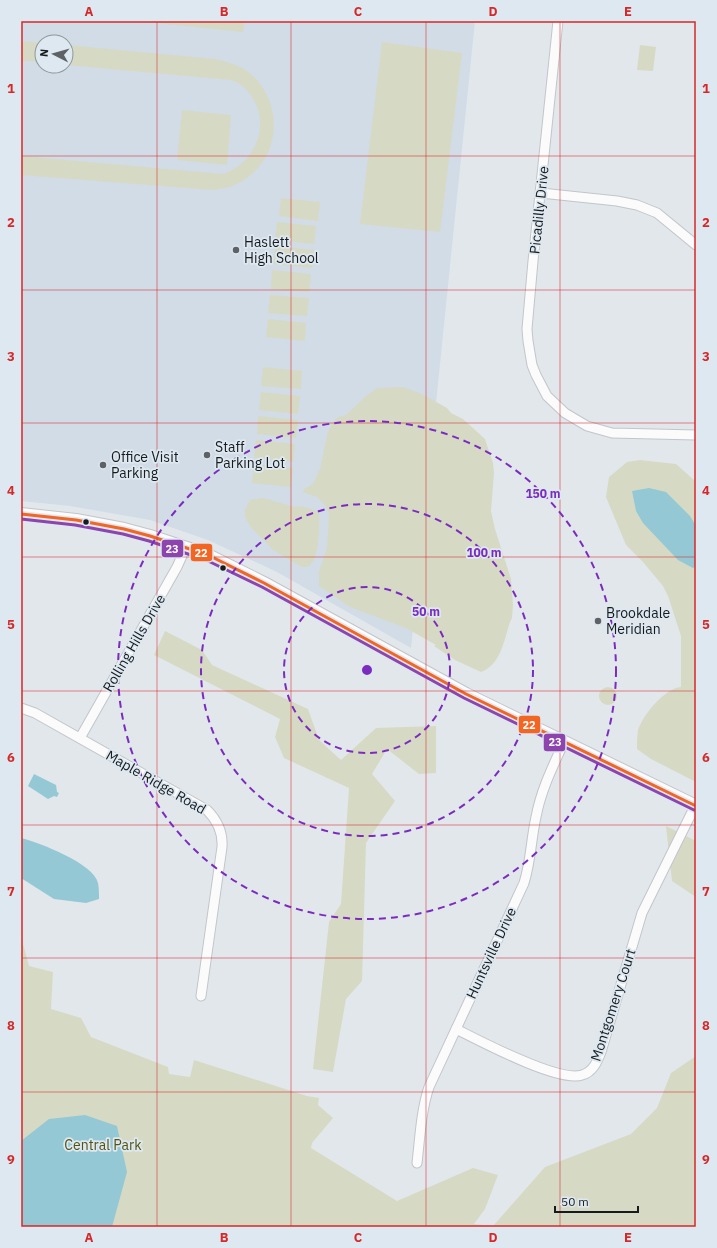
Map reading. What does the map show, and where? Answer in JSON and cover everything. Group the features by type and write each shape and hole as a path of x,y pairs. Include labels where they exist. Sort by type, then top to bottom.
{"main road":[{"path":"21,514 76,520 124,529 186,547 231,566 466,694 696,806"}],"street":[{"name":"Picadilly Drive","path":"558,21 527,329 532,364 536,376 547,396 575,420 599,430 612,433 696,435"},
{"path":"541,193 637,204 657,213 696,245"},
{"name":"Rolling Hills Drive","path":"80,738 177,568 186,547"},
{"name":"Maple Ridge Road","path":"21,708 35,713 207,810 216,820 222,833 222,847 201,996"},
{"name":"Huntsville Drive","path":"417,1163 426,1096 524,883 530,860 539,802 548,777 564,742"},
{"name":"Montgomery Court","path":"456,1029 517,1059 549,1071 577,1077 590,1071 601,1052 642,913 696,806"}],"shaded area":[{"name":"Haslett High School","path":"21,21 475,21 411,648 277,572 208,540 150,520 70,506 21,501"}],"green space":[{"path":"138,21 245,21 243,32"},
{"path":"21,41 34,42 34,62 21,62"},
{"path":"382,42 462,53 440,232 360,224"},
{"path":"640,45 656,47 653,71 637,70"},
{"path":"74,46 215,59 244,69 257,80 266,94 272,110 274,126 272,142 266,157 256,170 235,185 213,190 21,175 21,156 223,174 234,169 244,161 257,142 260,131 258,108 252,97 243,87 231,80 74,66"},
{"path":"182,110 231,115 227,165 177,160"},
{"path":"281,198 320,202 318,221 279,216"},
{"path":"277,222 316,226 314,244 275,240"},
{"path":"275,246 314,250 312,268 273,264"},
{"path":"272,270 311,274 309,292 271,289"},
{"path":"270,295 309,298 307,316 268,313"},
{"path":"268,319 306,323 305,341 266,337"},
{"path":"263,367 302,371 301,389 261,386"},
{"path":"403,387 422,394 463,419 485,439 493,463 494,473 491,511 495,529 511,579 513,605 512,618 501,651 493,664 488,669 481,672 455,660 434,646 436,645 406,628 350,607 319,586 319,571 327,548 329,513 324,504 317,497 303,492 304,489 313,484 320,469 327,435 332,423 338,417 346,415 377,388"},
{"path":"261,392 300,396 298,414 259,410"},
{"path":"258,416 298,420 296,438 257,434"},
{"path":"256,440 295,444 293,462 254,458"},
{"path":"640,460 676,464 695,481 696,476 696,782 651,759 637,749 638,730 645,717 655,703 668,692 681,687 681,636 668,596 663,586 643,562 626,545 606,497 609,477 627,462"},
{"path":"254,464 293,468 291,487 252,483"},
{"path":"263,498 295,507 307,508 319,513 319,532 316,554 314,560 309,566 302,567 273,550 250,526 245,517 245,510 250,500"},
{"path":"165,631 202,650 212,665 308,709 319,740 341,760 376,728 436,726 436,773 419,774 387,749 372,774 395,801 366,843 362,981 346,999 333,1072 313,1069 329,922 341,904 349,788 284,758 275,737 280,719 154,655"},
{"path":"604,687 612,687 617,692 615,703 612,705 604,705 599,700 599,692"},
{"path":"666,826 696,841 696,897 672,881"},
{"name":"Central Park","path":"22,940 29,966 53,972 51,1009 81,1018 91,1037 168,1067 169,1074 190,1077 194,1060 307,1096 319,1098 318,1105 333,1118 312,1143 311,1148 397,1201 473,1168 498,1175 485,1209 474,1224 493,1226 545,1167 631,1134 657,1108 671,1073 696,1056 696,1227 21,1227"}],"water":[{"path":"649,488 666,492 690,516 696,526 696,566 693,568 678,560 643,523 636,511 632,491"},
{"path":"34,774 56,785 57,792 59,793 57,797 54,796 48,799 28,786"},
{"path":"21,838 52,849 87,868 98,883 99,899 86,903 54,899 21,878"},
{"path":"85,1115 117,1126 127,1172 112,1227 21,1227 21,1141 49,1119"}],"transit line":[{"name":"22","path":"21,514 76,520 124,529 208,555 264,583 466,694 696,806"},
{"name":"23","path":"21,519 75,525 123,534 206,560 262,587 464,698 694,810"}],"place":[{"name":"Haslett High School","path":"236,250"},
{"name":"Staff Parking Lot","path":"207,455"},
{"name":"Office Visit Parking","path":"103,465"},
{"name":"Brookdale Meridian","path":"598,621"}]}
